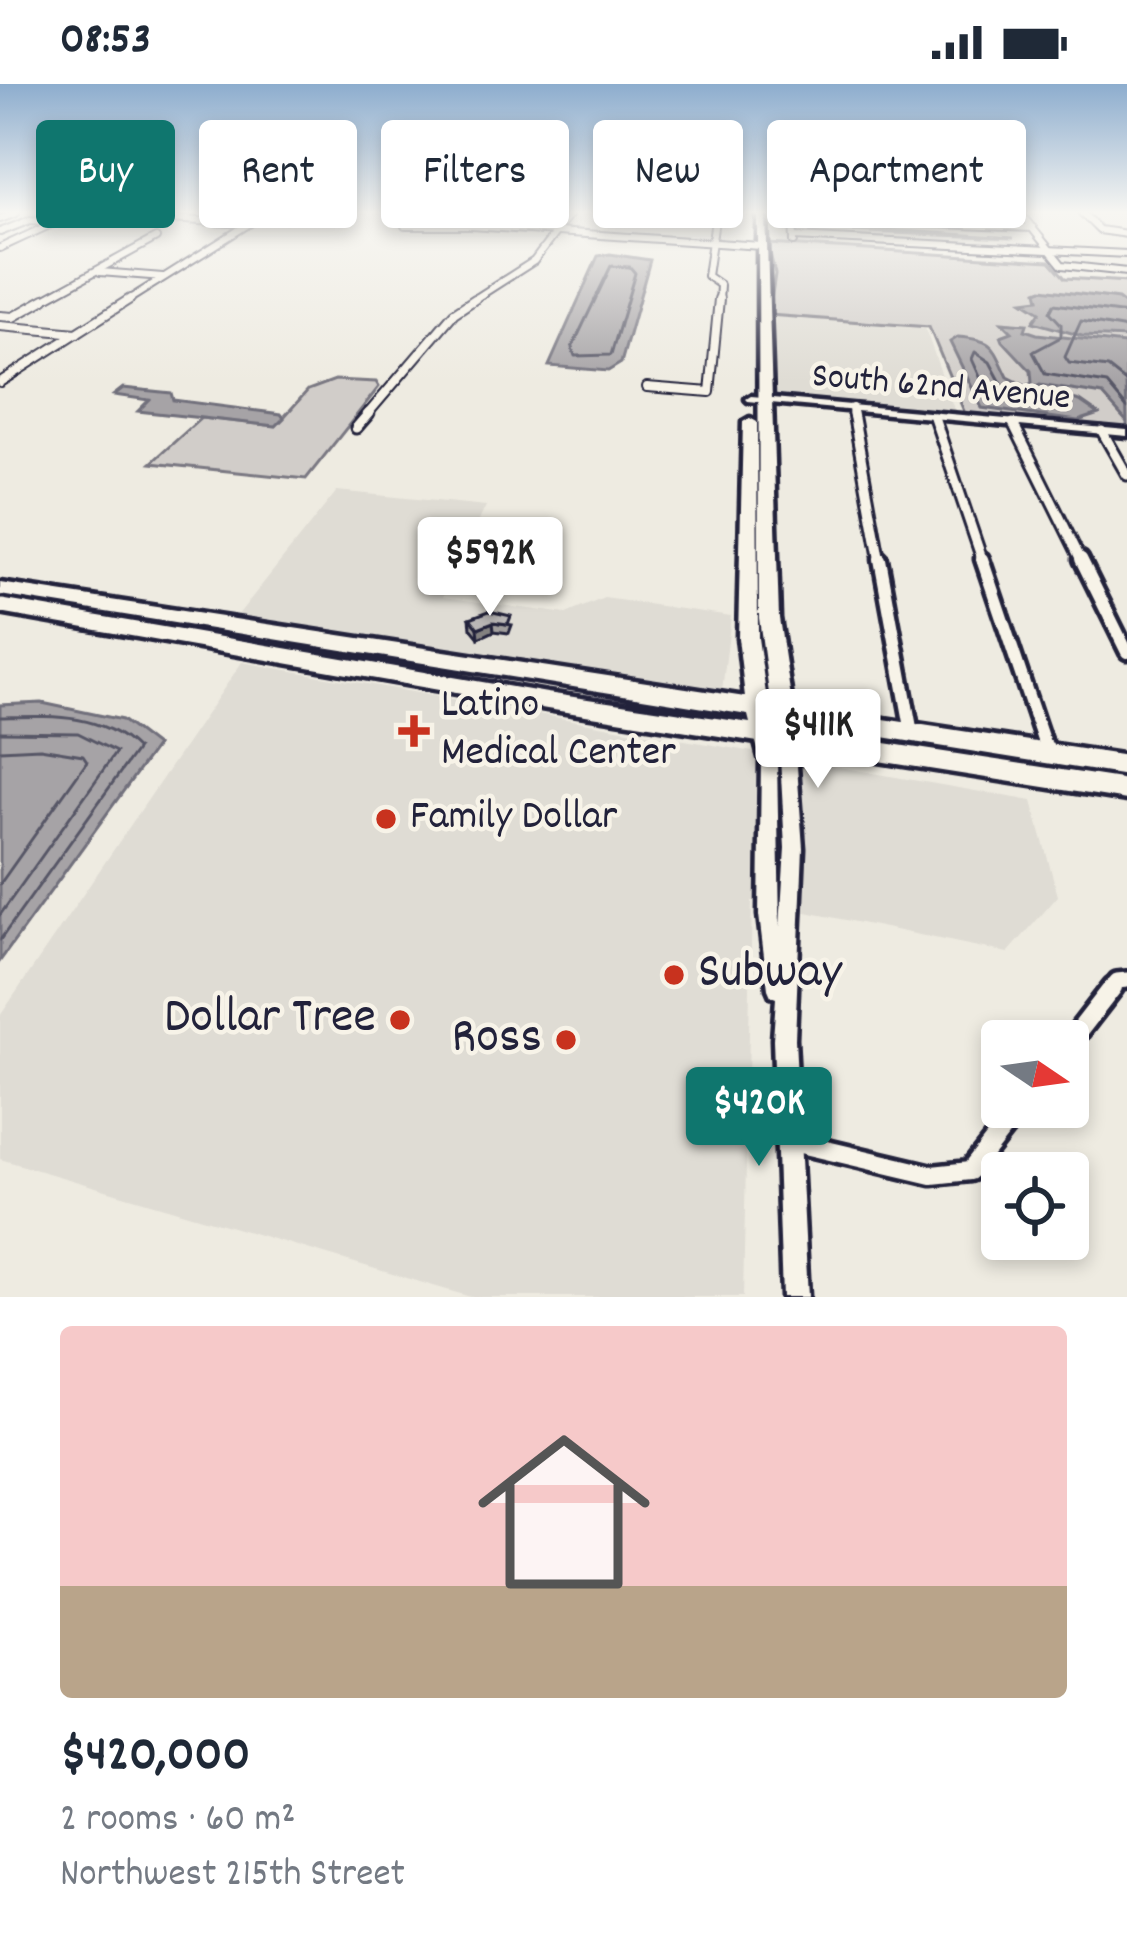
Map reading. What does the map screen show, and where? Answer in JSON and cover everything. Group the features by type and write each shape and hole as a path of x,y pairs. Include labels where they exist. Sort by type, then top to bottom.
{"main road":[{"path":"762,735 748,638 758,542 756,400 766,270"},
{"path":"758,542 788,739"},
{"path":"0,589 762,735 1127,790"},
{"path":"0,606 782,713 1127,766"}],"street":[{"path":"0,316 14,317 99,270 167,275"},
{"path":"0,382 176,270"},
{"path":"356,428 406,366 417,362 454,313 521,270"},
{"path":"647,387 710,392 720,285 707,276 707,270"},
{"path":"0,326 76,333"},
{"path":"0,339 19,328"},
{"name":"South 62nd Avenue","path":"756,400 1127,434"},
{"path":"852,409 913,733"},
{"path":"934,416 1048,754"},
{"path":"1013,424 1127,652"},
{"path":"1102,431 1127,475"},
{"path":"762,735 769,761 769,916 784,1039 795,1297"},
{"path":"784,1039 794,848 788,739"},
{"path":"1087,1020 1117,982 1127,980"},
{"path":"788,1141 932,1175 970,1171 1004,1128"}],"shaded area":[{"path":"774,270 1058,270 1065,278 1127,282 1127,431 966,416 929,327 769,315"},
{"path":"770,316 925,328 956,415 773,398"},
{"path":"335,380 376,382 379,387 306,479 151,463 201,418 276,426 308,390"},
{"path":"337,491 486,506 443,597 566,614 604,598 731,616 722,691 237,616"},
{"path":"242,662 1032,801 1058,896 1008,953 752,901 743,1297 471,1297 0,1159 0,1016"}],"water":[{"path":"592,270 647,270 621,363 608,371 549,366"},
{"path":"1037,291 1118,299 1127,306 1127,338 1082,336 1033,322 1040,312 1023,301 1039,299"},
{"path":"1002,322 1027,324 1025,330 1037,334 1125,344 1127,422 1103,395 1040,385 1032,389 1080,401 1099,414 1078,421 982,408 950,342 958,337 987,343 1008,377 1026,386 1032,383 1031,371 1003,341 1001,336 1012,332"},
{"path":"123,388 171,393 173,400 284,418 276,426 138,411 149,400 114,395"},
{"path":"42,703 122,720 156,746 0,961 0,705"}],"building":[{"path":"489,611 511,616 508,624 493,622 478,628 470,618"}],"place":[{"name":"Latino Medical Center","path":"414,731"},
{"name":"Family Dollar","path":"386,819"},
{"name":"Subway","path":"674,975"},
{"name":"Dollar Tree","path":"400,1020"},
{"name":"Ross","path":"566,1040"}]}
